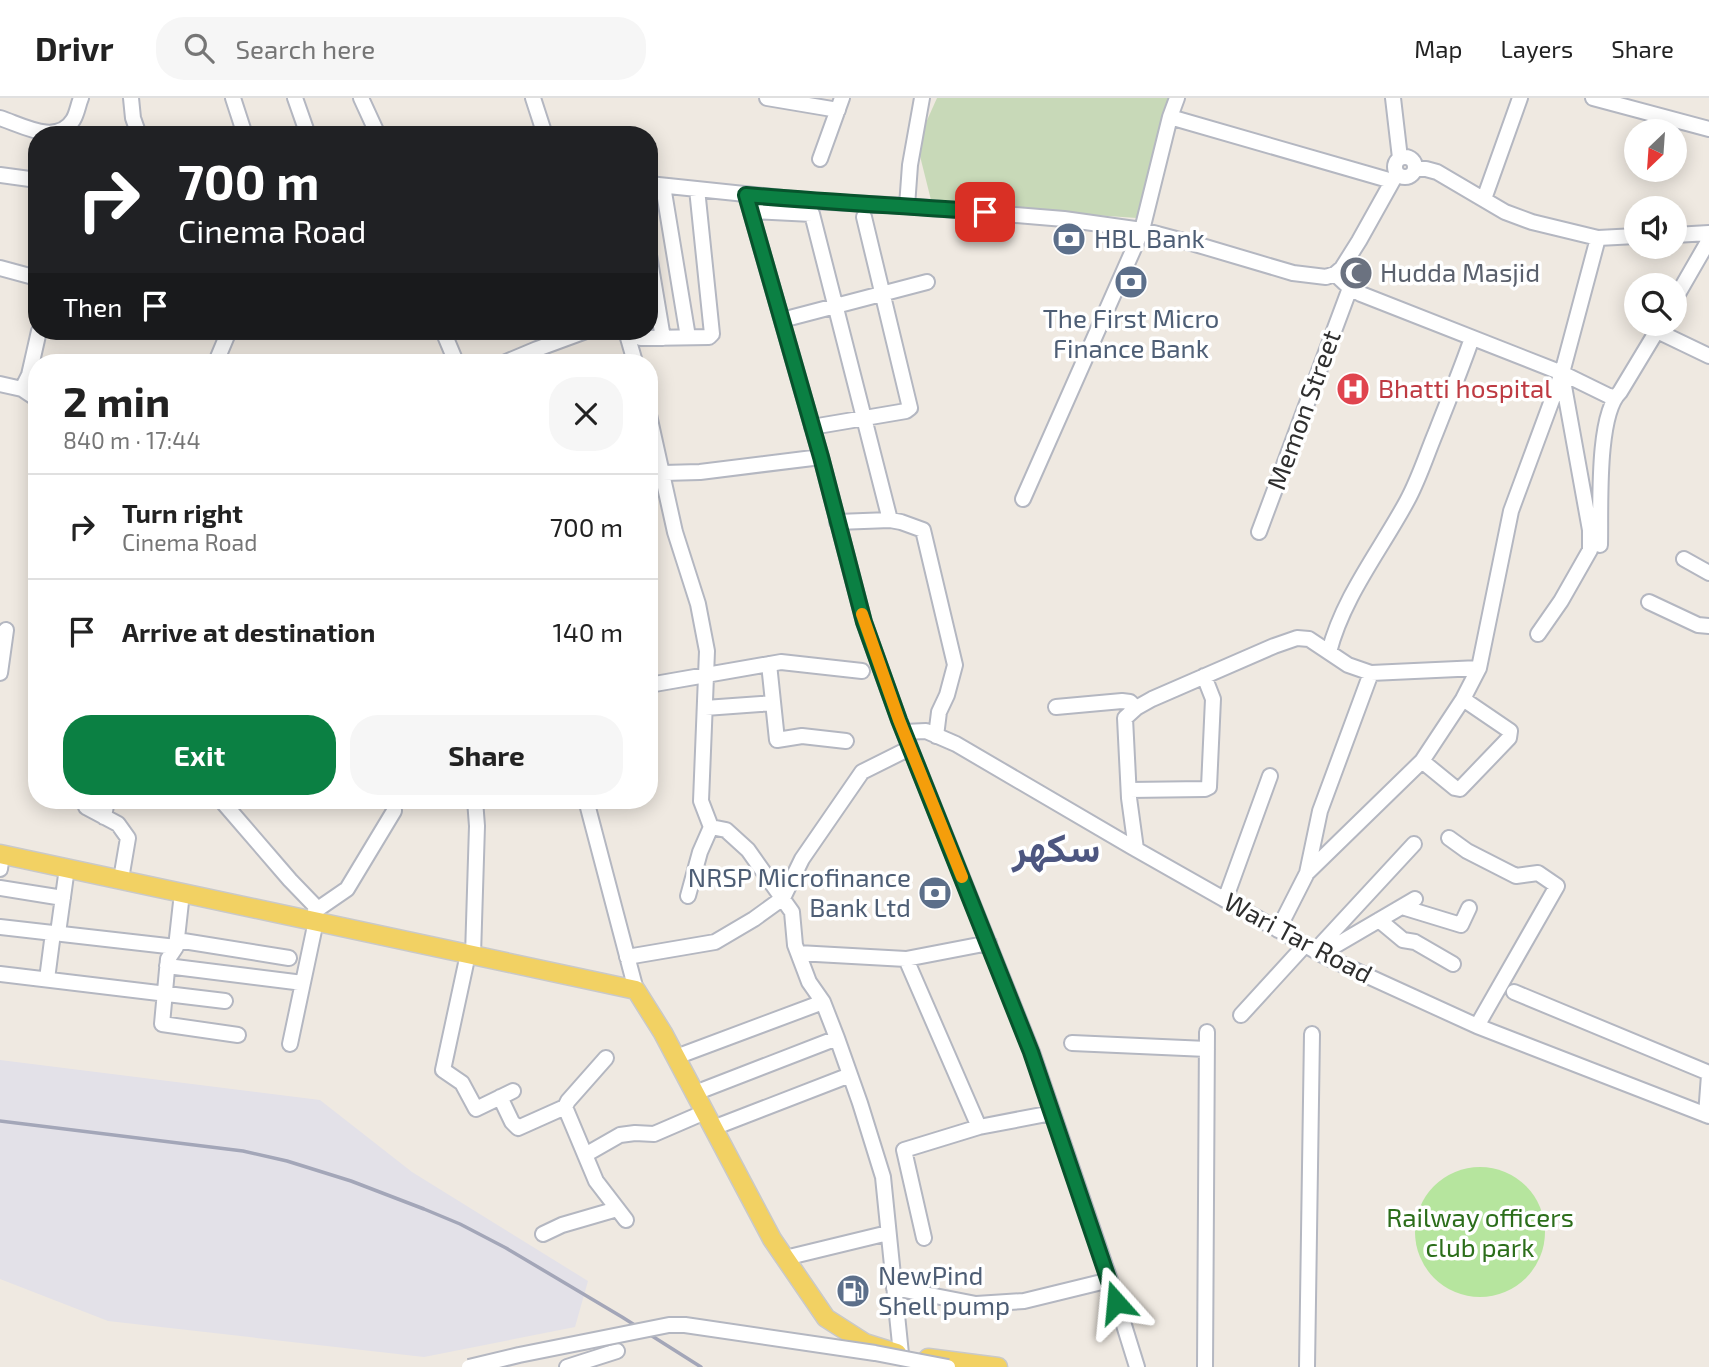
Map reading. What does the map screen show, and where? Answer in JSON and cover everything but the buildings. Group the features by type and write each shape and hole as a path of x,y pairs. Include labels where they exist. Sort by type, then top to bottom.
{"main road":[{"path":"1,859 67,868 182,893 317,915 470,954 636,990 663,1033 772,1239 826,1318 865,1343 901,1354 998,1367"}],"street":[{"path":"67,126 73,120 81,98"},
{"path":"131,98 136,126"},
{"path":"233,98 242,126"},
{"path":"295,98 305,126"},
{"path":"361,98 374,126"},
{"path":"533,98 541,126"},
{"path":"767,98 840,104 820,159"},
{"path":"907,206 910,165 922,98"},
{"path":"1023,499 1142,230 1177,98"},
{"path":"658,185 812,201 1064,219 1142,230 1293,273 1326,277 1342,268 1396,170 1393,98"},
{"path":"1484,199 1520,98"},
{"path":"1593,98 1709,129"},
{"path":"1170,117 1396,170 1403,177 1411,176 1416,169 1426,169 1437,172 1505,212 1532,222 1598,238 1624,237"},
{"path":"0,118 28,127"},
{"path":"0,175 28,179"},
{"path":"658,338 709,337 712,334 697,190"},
{"path":"658,194 688,337"},
{"path":"746,195 821,457 864,622 910,748 1031,1052 1110,1280 1137,1367"},
{"path":"751,211 812,214 890,520"},
{"path":"812,427 906,411 910,408 864,217"},
{"path":"1687,234 1709,233"},
{"path":"1307,873 1422,761 1463,699 1479,668 1511,511 1562,373 1598,238"},
{"path":"1687,278 1709,240"},
{"path":"0,268 28,276"},
{"path":"1335,274 1361,294 1562,373 1611,397 1615,396"},
{"path":"782,320 927,282"},
{"name":"Memon Street","path":"1259,532 1350,288"},
{"path":"658,308 663,338"},
{"path":"1601,545 1603,449 1607,419 1615,396 1654,336"},
{"path":"1675,336 1709,356"},
{"path":"1329,652 1334,632 1347,603 1408,500 1423,468 1472,338"},
{"path":"527,354 563,340"},
{"path":"1538,634 1561,601 1590,550 1590,530 1562,373"},
{"path":"22,389 28,382"},
{"path":"0,384 28,393"},
{"path":"658,475 821,457"},
{"path":"658,481 698,604 707,651 701,801 711,827 700,852 688,896"},
{"path":"837,523 890,520 923,530 955,665 940,712 936,736"},
{"path":"1684,559 1709,573"},
{"path":"1649,602 1698,625 1709,626"},
{"path":"0,673 6,630"},
{"path":"1136,849 1125,718 1136,708 1203,676 1297,638 1309,639 1348,665 1371,673 1479,668"},
{"path":"658,683 781,662 862,671"},
{"path":"769,664 777,740 802,736 846,741"},
{"path":"1278,930 1307,873 1320,811 1371,673"},
{"path":"1129,790 1209,787 1213,699 1203,676"},
{"path":"1422,761 1455,788 1460,789 1509,738 1510,731 1463,699"},
{"path":"1056,708 1122,701 1130,702 1136,708"},
{"path":"705,708 773,703"},
{"name":"Wari Tar Road","path":"904,732 926,731 957,744 1314,950 1478,1026 1708,1116"},
{"path":"627,957 715,942 783,898 802,859 862,772 910,748"},
{"path":"1225,900 1270,776"},
{"path":"90,809 118,824 128,838 121,879"},
{"path":"104,817 105,809"},
{"path":"229,809 317,915"},
{"path":"290,1044 317,915 347,889 394,809"},
{"path":"476,809 470,954 443,1070 462,1083 477,1108 506,1094 512,1122 518,1128 565,1107 606,1058"},
{"path":"588,809 636,990"},
{"path":"711,827 726,830 748,850 792,912 795,945 809,982 823,1002 837,1038 883,1177 901,1354"},
{"path":"1449,838 1516,876 1538,873 1558,886 1478,1026"},
{"path":"1241,1015 1314,950 1414,844"},
{"path":"47,979 67,868"},
{"path":"0,888 63,898"},
{"path":"182,893 176,943 168,959 162,1024 238,1035"},
{"path":"1314,950 1380,920 1408,903 1461,925 1469,908"},
{"path":"1380,920 1403,940 1415,942 1453,964"},
{"path":"0,927 176,943 289,958"},
{"path":"798,953 906,959 989,943"},
{"path":"906,959 979,1127"},
{"path":"167,966 303,983"},
{"path":"0,974 225,1001"},
{"path":"1514,992 1709,1074 1708,1116"},
{"path":"676,1058 823,1002"},
{"path":"1205,1367 1207,1031"},
{"path":"1307,1367 1312,1034"},
{"path":"695,1093 837,1038"},
{"path":"1072,1043 1207,1049"},
{"path":"585,1154 620,1135 654,1134 709,1120 850,1075"},
{"path":"543,1234 562,1225 621,1214 596,1181 565,1107"},
{"path":"924,1238 904,1150 979,1127 1052,1113"},
{"path":"785,1258 888,1233"},
{"path":"894,1289 976,1304 1024,1301 1110,1280"},
{"path":"469,1367 669,1325 685,1325 875,1353 948,1367"},
{"path":"567,1367 617,1351"}],"shaded area":[{"path":"0,1060 320,1100 412,1172 588,1281 575,1327 424,1357 108,1321 0,1279"}],"green space":[{"path":"937,98 1171,98 1137,218 932,204 920,156 920,136"},
{"name":"Railway officers club park","path":"1480,1167 1505,1172 1526,1186 1540,1207 1545,1232 1540,1257 1526,1278 1505,1292 1480,1297 1455,1292 1434,1278 1420,1257 1415,1232 1420,1207 1434,1186 1455,1172"}],"railway":[{"path":"0,1121 243,1151 287,1161 351,1181 460,1224 506,1248 701,1367"}],"slow traffic":[{"path":"862,614 899,720 962,877"}],"place":[{"name":"HBL Bank","path":"1069,239"},
{"name":"Hudda Masjid","path":"1356,273"},
{"name":"The First Micro Finance Bank","path":"1131,282"},
{"name":"Bhatti hospital","path":"1353,389"},
{"name":"NRSP Microfinance Bank Ltd","path":"935,893"},
{"name":"NewPind Shell pump","path":"853,1291"}],"district":[{"name":"سکھر","path":"1056,848"}],"route":[{"path":"985,212 746,195 821,457 864,622 899,720 1031,1052 1116,1302"}]}
